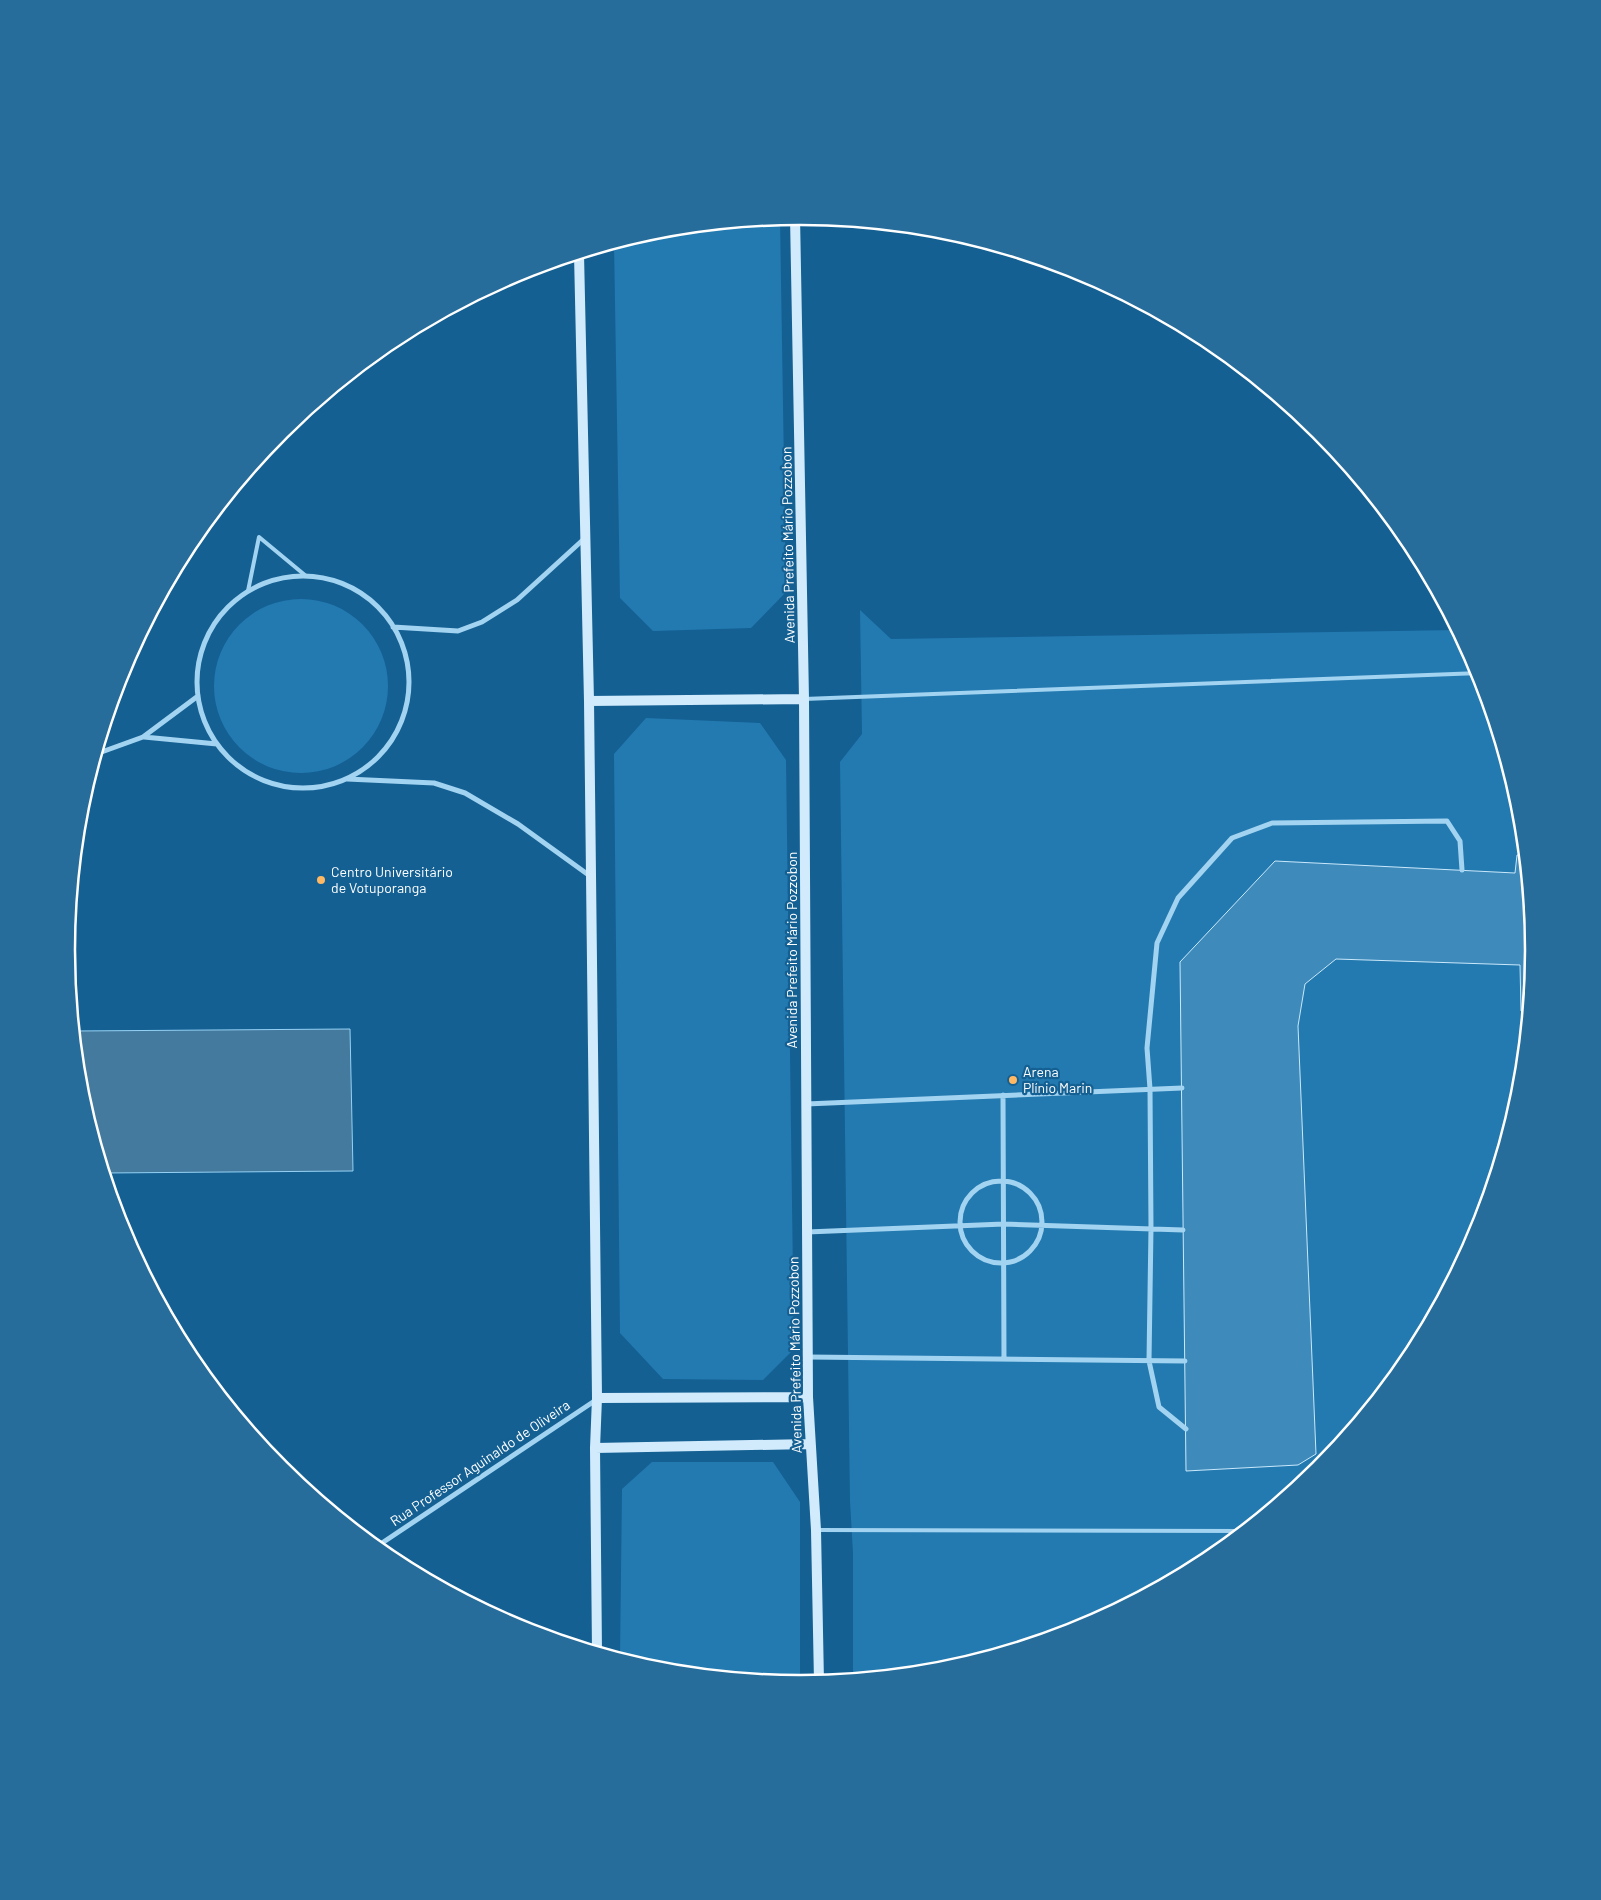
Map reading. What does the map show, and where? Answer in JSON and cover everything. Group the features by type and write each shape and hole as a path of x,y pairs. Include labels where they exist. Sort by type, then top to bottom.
{"street":[{"name":"Avenida Prefeito Mário Pozzobon","path":"795,225 804,699 808,1397 816,1530 819,1675"},
{"path":"579,259 589,701 597,1398 597,1646"},
{"path":"393,627 458,631 482,622 517,600 585,537"},
{"path":"306,576 332,580 356,590 377,606 393,627 404,651 409,677 407,704 398,728 384,750 367,767 346,779 324,786 300,788 276,784 254,776 234,762 217,744 204,721 198,696 198,669 203,644 216,620 234,601 255,586 280,578 306,576"},
{"path":"103,751 143,737 198,696"},
{"path":"589,701 804,699"},
{"path":"143,737 217,744"},
{"path":"346,779 434,783 465,793 518,824 590,876"},
{"path":"1186,1429 1159,1407 1149,1361 1150,1089 1148,1048 1157,943 1178,898 1232,838 1272,824 1448,821 1460,841 1462,870"},
{"path":"806,1104 1182,1088"},
{"path":"1003,1095 1004,1359"},
{"path":"1003,1181 1022,1187 1032,1195 1040,1208 1042,1225 1039,1239 1030,1252 1017,1260 1004,1264 987,1261 973,1253 965,1242 960,1226 960,1216 964,1203 973,1192 984,1184 1003,1181"},
{"path":"807,1232 1004,1224 1183,1230"},
{"path":"808,1357 1185,1361"},
{"path":"597,1398 808,1397"},
{"name":"Rua Professor Aguinaldo de Oliveira","path":"382,1543 597,1398"},
{"path":"596,1448 810,1444"}],"lane":[{"path":"248,592 259,537 306,576"},
{"path":"804,699 1471,673"},
{"path":"816,1530 1235,1531"}],"shaded area":[{"path":"780,225 786,592 751,628 653,631 620,598 614,249 659,238 706,231"},
{"path":"301,599 318,601 342,609 368,631 378,645 384,661 388,686 386,703 378,727 356,753 342,763 326,769 301,773 284,771 260,763 234,741 224,727 218,711 214,686 216,669 224,645 246,619 260,609 276,603"},
{"name":"Arena Plínio Marin","path":"860,610 891,639 1452,630 1471,672 1501,762 1512,808 1520,855 1517,855 1515,873 1275,861 1187,1471 1298,1465 1316,1454 1298,1026 1305,984 1336,959 1520,965 1521,1010 1523,1010 1520,1045 1512,1092 1501,1138 1471,1228 1429,1313 1404,1353 1376,1392 1314,1463 1242,1526 1204,1553 1121,1601 1034,1637 988,1651 942,1662 853,1673 853,1553 850,1501 840,762 862,734"},
{"path":"646,718 760,723 786,760 794,1349 763,1380 663,1379 620,1333 614,754"},
{"path":"350,1029 353,1171 111,1173 89,1092 80,1031"},
{"path":"652,1462 773,1462 800,1502 800,1676 706,1669 659,1662 620,1653 622,1489"}],"building":[{"path":"1517,855 1520,855 1526,950 1523,1011 1521,1011 1520,965 1336,959 1305,984 1298,1026 1316,1454 1298,1465 1186,1471 1180,962 1275,861 1515,873"}],"place":[{"name":"Centro Universitário de Votuporanga","path":"321,880"},
{"name":"Arena Plínio Marin","path":"1013,1080"}]}
